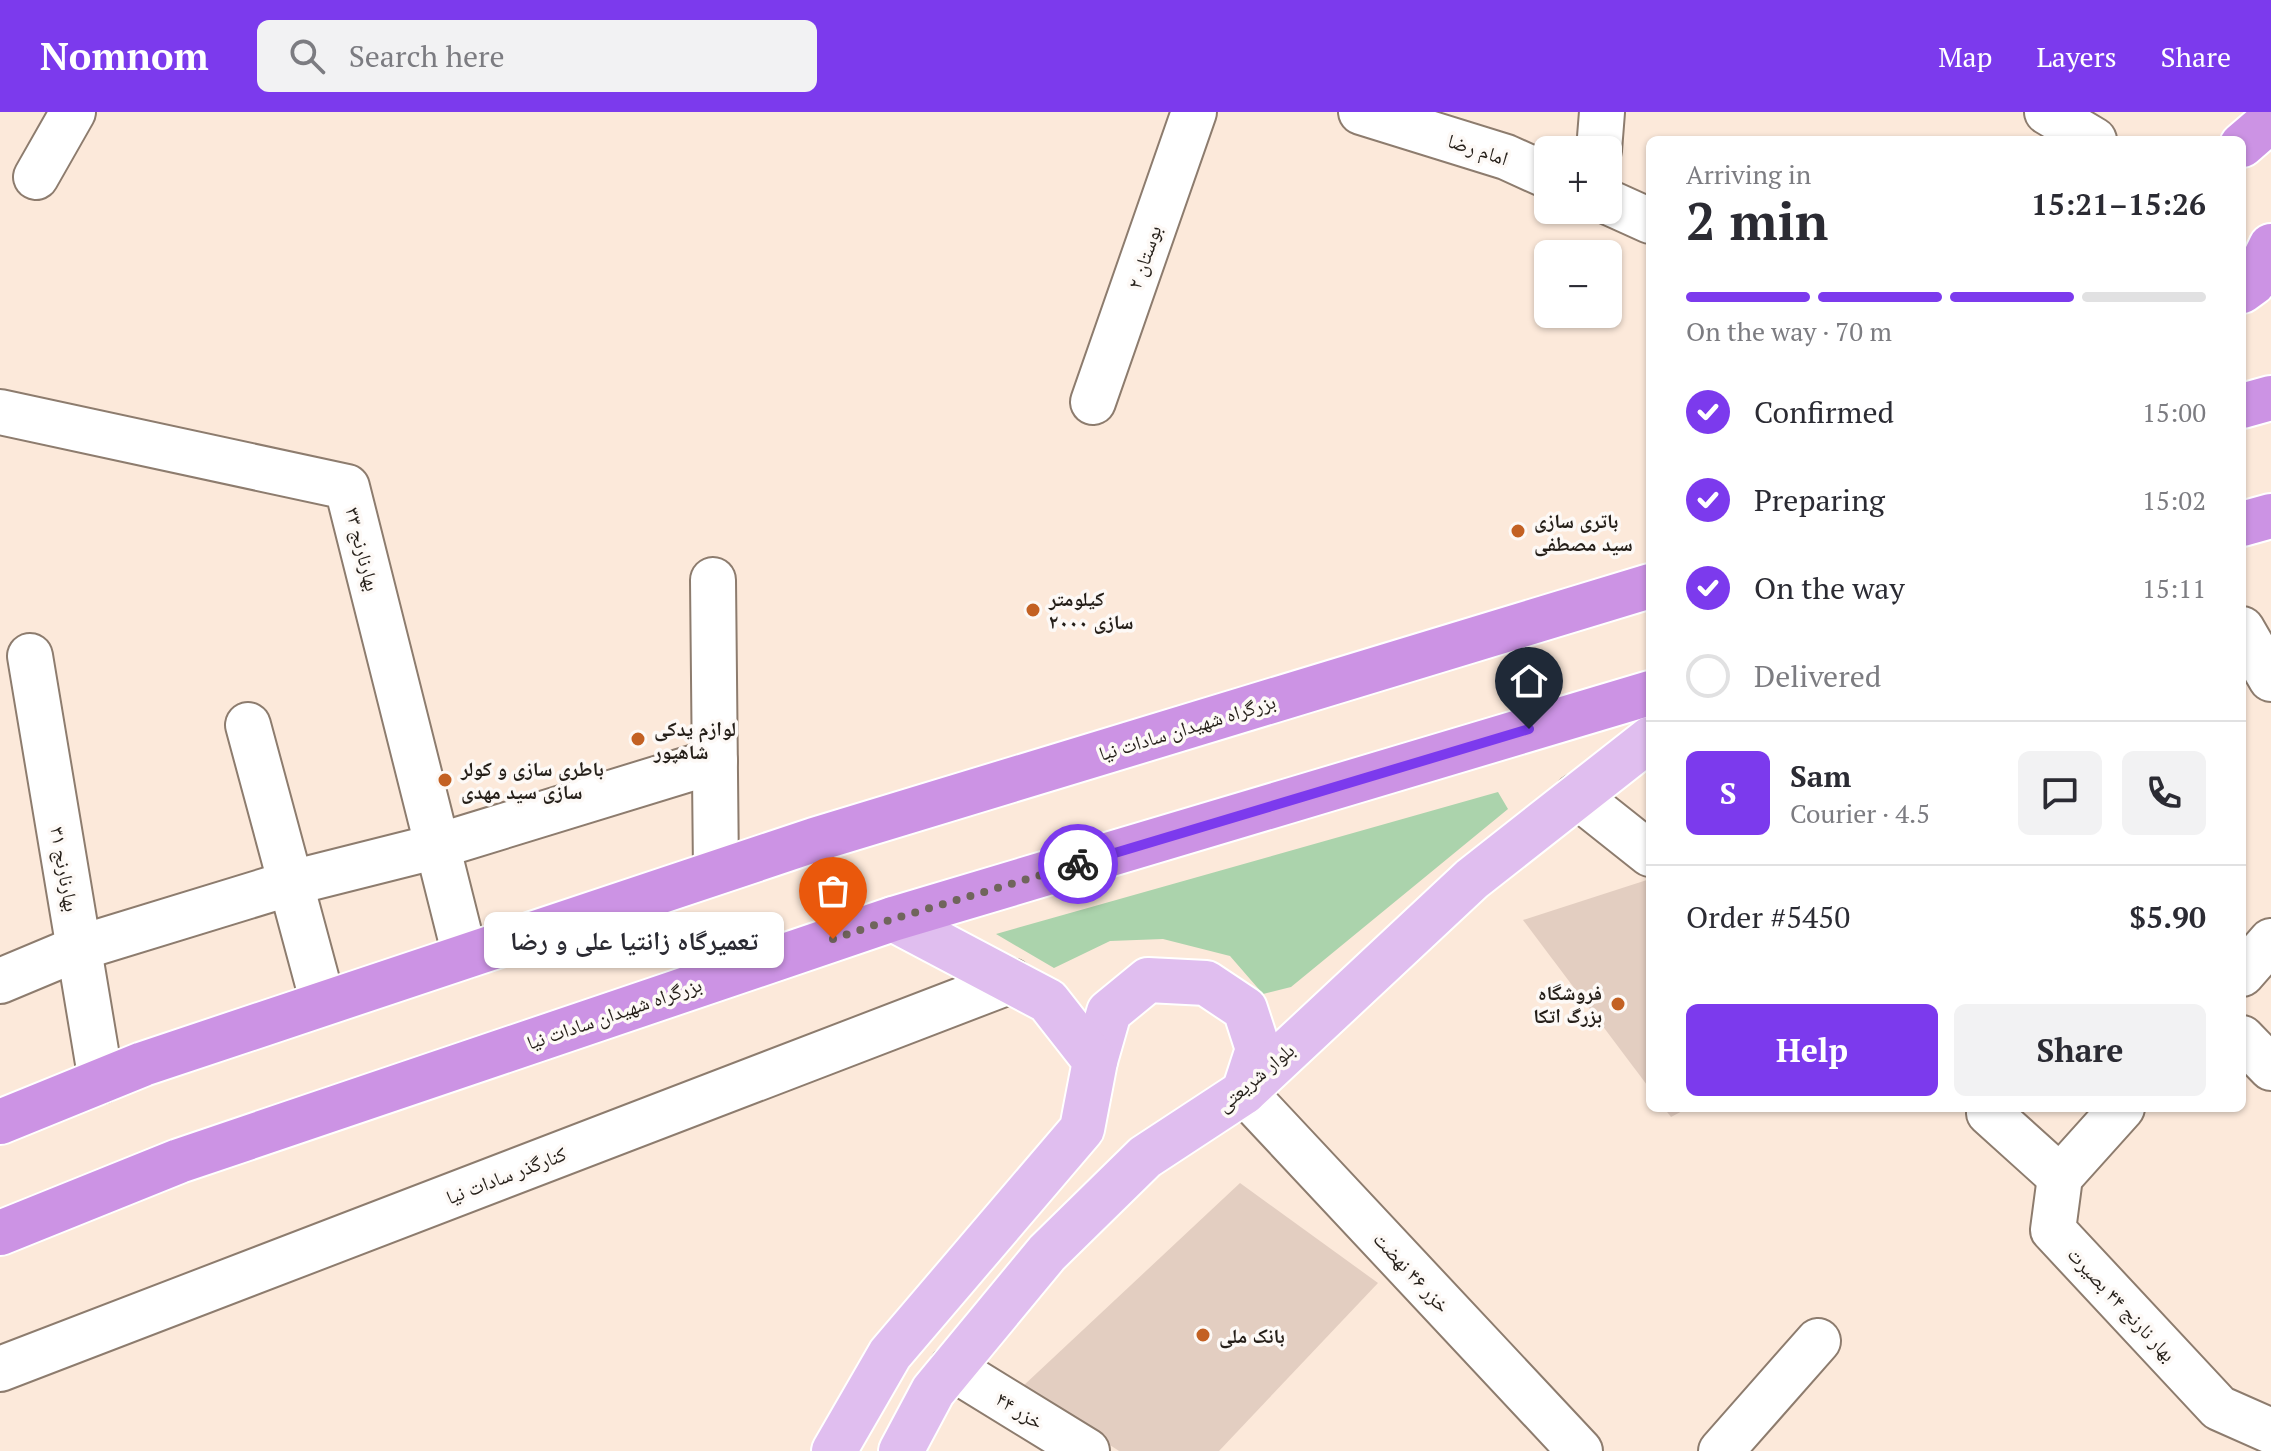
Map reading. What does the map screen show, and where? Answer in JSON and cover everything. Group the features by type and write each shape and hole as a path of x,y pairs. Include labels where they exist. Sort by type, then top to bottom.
{"highway":[{"path":"2246,142 2271,120"},
{"path":"2246,288 2253,283 2271,246"},
{"path":"2246,405 2271,398"},
{"path":"2246,523 2271,516"},
{"name":"بزرگراه شهیدان سادات نیا","path":"0,1122 143,1064 814,840 1646,587"},
{"name":"بزرگراه شهیدان سادات نیا","path":"0,1233 179,1161 893,919 1646,694"}],"main road":[{"name":"بلوار شریعتی","path":"901,1451 933,1391 1047,1253 1145,1157 1244,1092 1472,879 1646,742"},
{"path":"893,919 1048,1001 1095,1061"},
{"path":"834,1451 890,1354 1082,1129 1095,1061 1109,1012 1148,980 1206,983 1245,1009 1258,1049 1244,1092"}],"street":[{"path":"36,177 73,112"},
{"name":"بوستان ۲","path":"1093,402 1194,112"},
{"name":"امام رضا","path":"1361,112 1506,157 1534,170"},
{"path":"1600,136 1602,112"},
{"path":"2047,112 2087,136"},
{"path":"1622,208 1646,219"},
{"name":"بهارنارنج ۳۳","path":"0,412 347,487 465,956"},
{"path":"713,580 716,872"},
{"path":"2246,636 2271,679"},
{"name":"بهارنارنج ۳۱","path":"30,656 101,1081"},
{"path":"248,725 323,1003"},
{"path":"0,981 79,948 291,883 438,846 715,761"},
{"path":"1577,796 1646,851"},
{"path":"2246,969 2271,941"},
{"name":"کنارگذر سادات نیا","path":"0,1369 1011,981"},
{"path":"2246,1042 2271,1068"},
{"name":"خزر ۴۶ نهضت","path":"1244,1092 1580,1451"},
{"path":"1989,1113 2060,1177 2118,1112"},
{"name":"بهار نارنج ۴۴ بصیرت","path":"2060,1177 2053,1230 2219,1408 2271,1431"},
{"path":"1721,1451 1818,1341"},
{"name":"خزر ۴۴","path":"952,1368 1087,1451"}],"green space":[{"path":"1498,792 1508,809 1291,987 1263,994 1230,956 1163,939 1110,941 1054,968 996,934"}],"building":[{"name":"فروشگاه بزرگ اتکا","path":"1646,880 1646,1084 1523,920"},
{"name":"بانک ملی","path":"1240,1183 1378,1283 1219,1451 1119,1451 1022,1387"}],"way so far":[{"path":"833,939 1078,864"}],"place":[{"name":"باتری سازی سید مصطفی","path":"1518,531"},
{"name":"کیلومتر سازی ۲۰۰۰","path":"1033,610"},
{"name":"لوازم یدکی شاهپور","path":"638,739"},
{"name":"باطری سازی و کولر سازی سید مهدی","path":"445,780"},
{"name":"تعمیرگاه زانتیا علی و رضا","path":"833,939"},
{"name":"فروشگاه بزرگ اتکا","path":"1618,1004"},
{"name":"بانک ملی","path":"1203,1335"}],"route":[{"path":"1078,864 1529,729"}]}
